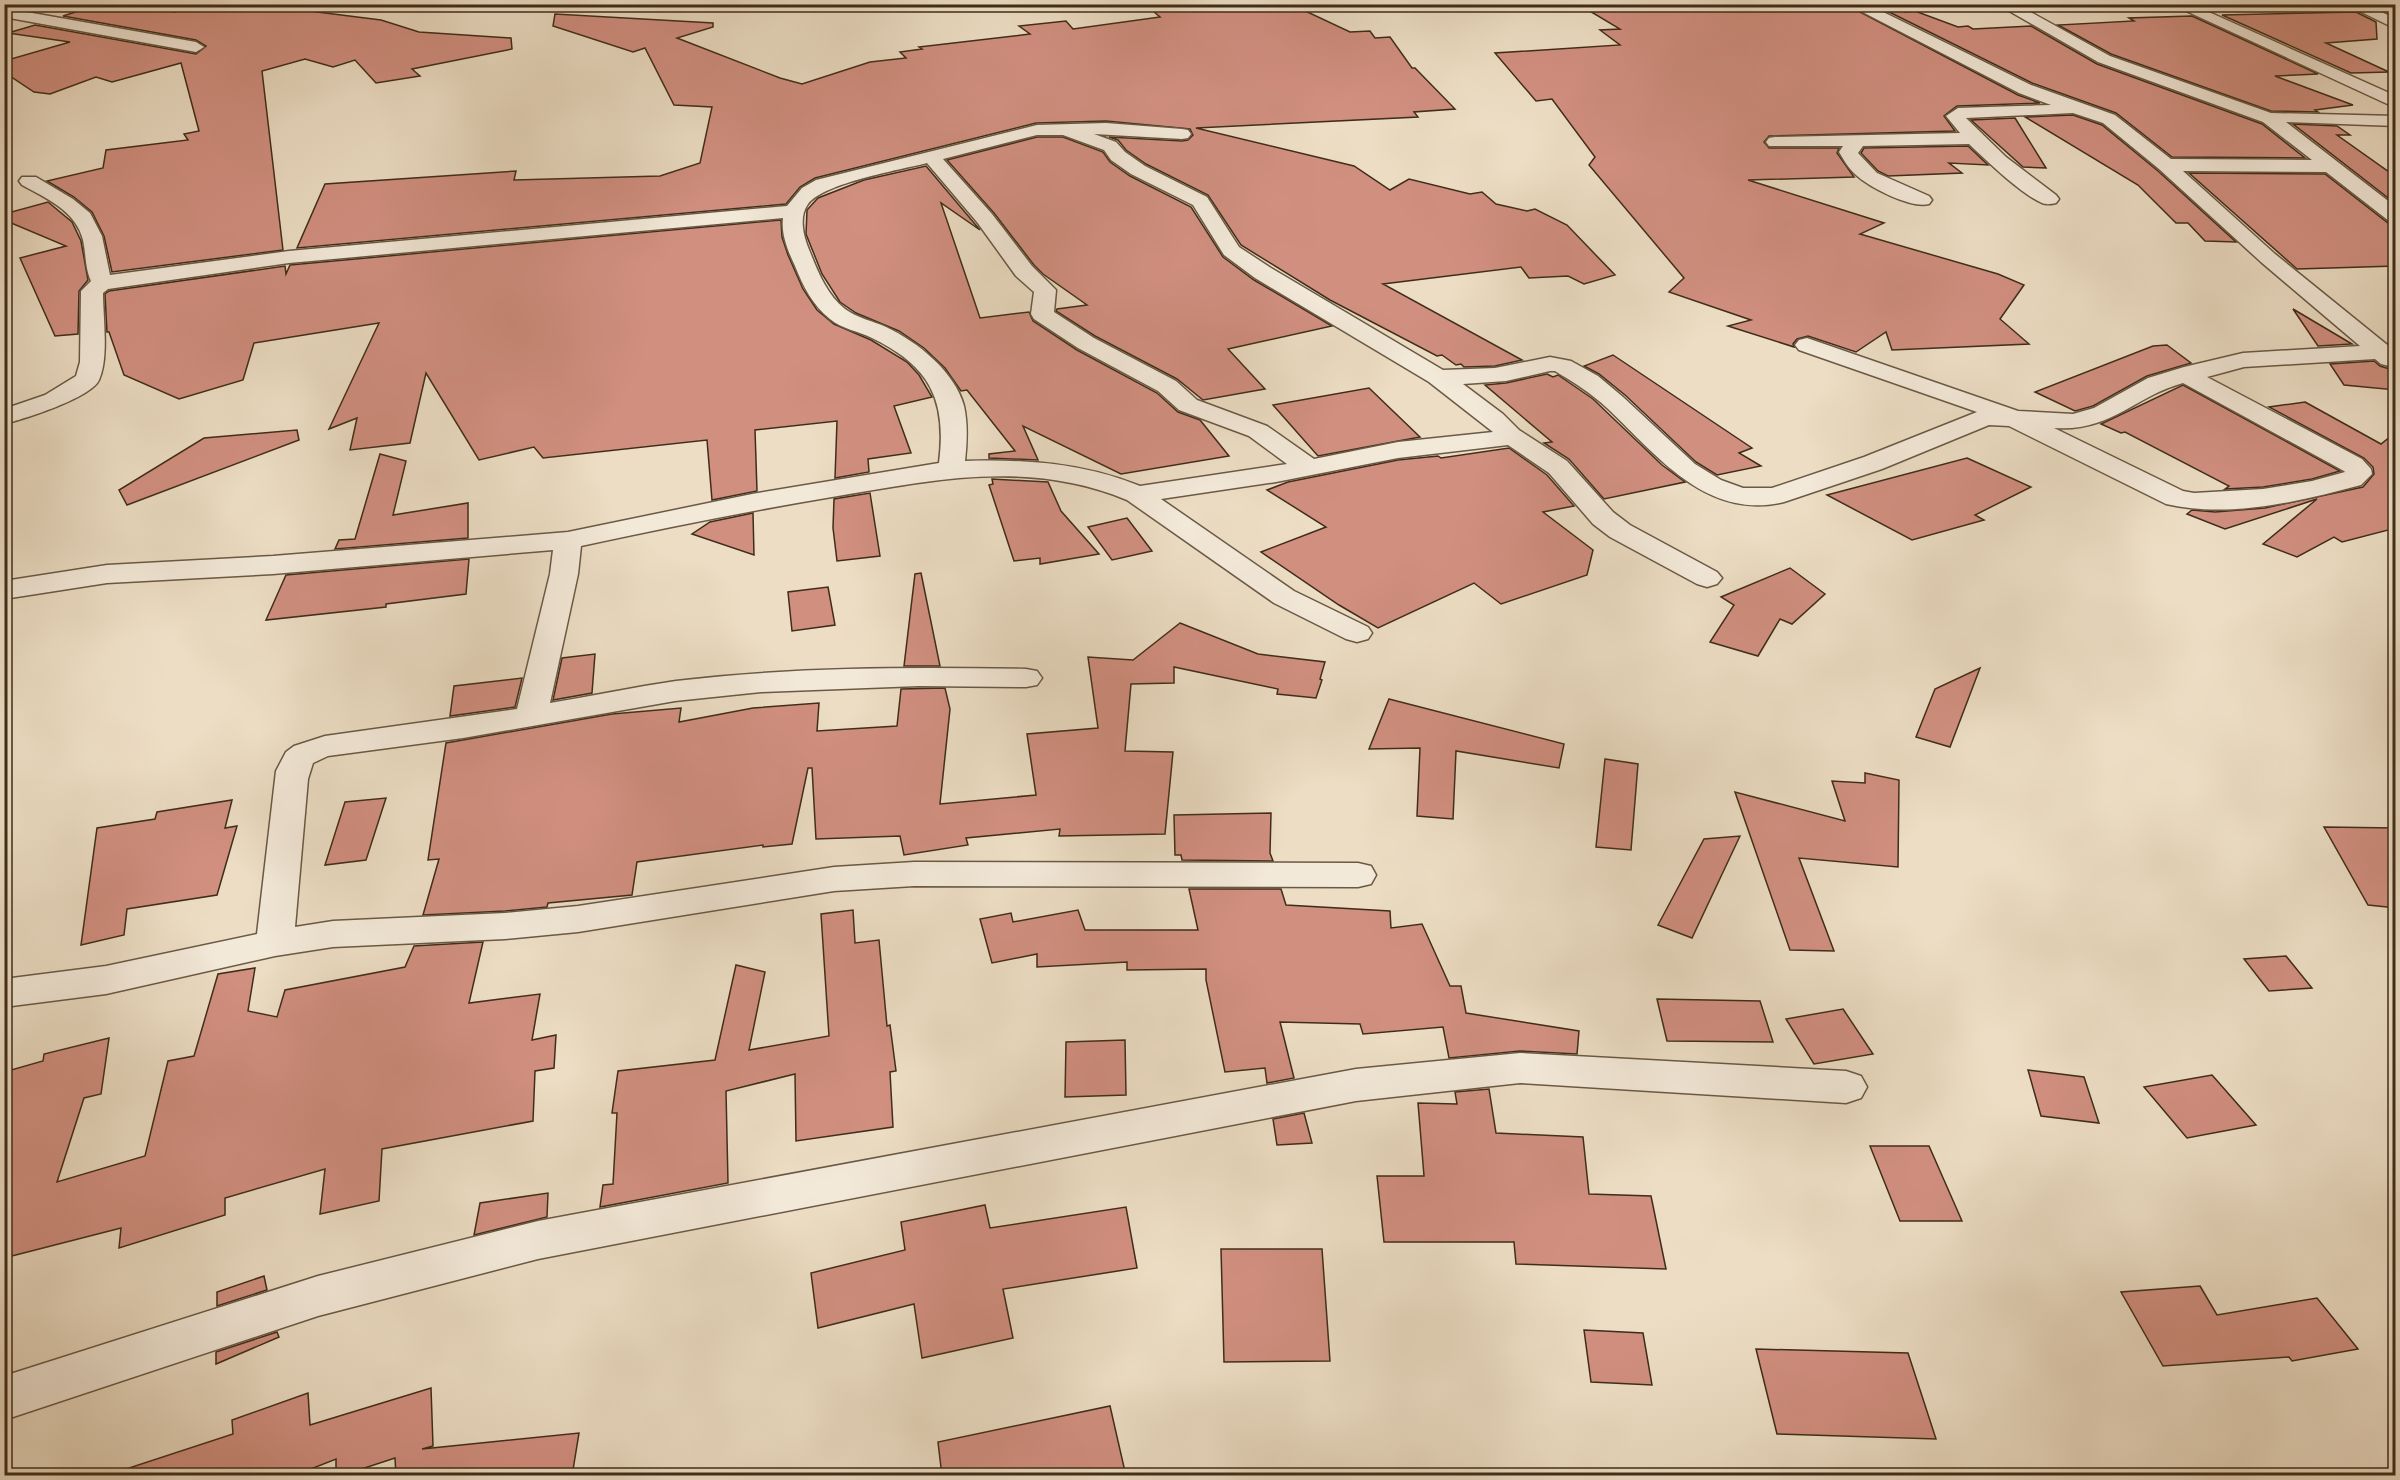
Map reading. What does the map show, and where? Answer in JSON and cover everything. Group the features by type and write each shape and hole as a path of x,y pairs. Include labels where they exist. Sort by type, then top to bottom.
{"street":[{"path":"4,23 60,4"},
{"path":"1854,4 2025,88 2109,119 2166,165 2268,258 2388,358"},
{"path":"2004,4 2104,59 2269,118 2396,217"},
{"path":"2178,4 2396,103"},
{"path":"2352,4 2396,25"},
{"path":"4,12 196,46"},
{"path":"2049,199 2020,180 1954,116 1964,112 2007,113 2077,109"},
{"path":"2269,118 2396,122"},
{"path":"951,469 954,447 953,425 946,391 934,375 909,351 879,332 859,326 837,314 818,295 791,230 794,211 803,197 823,184 1025,133 1106,128 1182,134"},
{"path":"1065,129 1110,146 1118,156 1138,170 1200,201 1231,251 1263,273 1438,376 1494,419 1510,435 1558,467 1604,518 1620,531 1707,578"},
{"path":"1775,142 1975,138"},
{"path":"1853,140 1854,146 1848,152 1869,176 1922,200"},
{"path":"932,158 986,218 1005,248 1024,271 1045,290 1042,314 1086,343 1167,386 1188,405 1258,431 1308,467"},
{"path":"2166,165 2329,166"},
{"path":"29,181 75,210 84,220 92,235 95,267 102,283"},
{"path":"4,417 54,400 87,380 92,362 92,291 102,283 203,267 300,256 794,211"},
{"path":"1807,345 2015,419 2176,498 2188,501 2239,498 2302,490 2352,479 2359,474 2358,469 2353,465 2184,374"},
{"path":"1438,376 1490,377 1546,363 1563,366 1589,382 1611,400 1677,462 1700,480 1720,489 1759,498 1774,496 1872,463 1979,419 1997,417 2075,422 2103,413 2157,383 2243,360 2388,358"},
{"path":"1137,494 1308,467 1398,450 1493,440 1510,435"},
{"path":"4,590 107,574 273,565 568,540 752,502 951,469 1018,467 1065,473 1110,483 1137,494 1284,597 1356,633"},
{"path":"531,717 564,574 568,540"},
{"path":"275,943 291,778 295,763 304,752 325,746 531,717 675,691 761,683 919,677 1026,678"},
{"path":"4,993 106,980 275,943 333,934 505,926 578,919 834,879 914,874 1358,875"},
{"path":"4,1398 318,1296 538,1240 1356,1085 1520,1068 1846,1088"}],"building":[{"path":"100,4 130,4 175,12 198,4 254,4 381,20 419,32 511,38 512,49 412,69 420,76 376,83 355,60 333,67 305,59 262,71 283,250 112,272 104,236 92,212 74,197 47,181 103,168 106,150 188,140 184,134 199,131 181,63 112,82 96,77 50,94 34,92 4,72 4,61 70,42 8,33 35,25 196,54 206,46 196,40 63,16"},
{"path":"1261,4 1299,8 1350,32 1370,31 1375,38 1390,37 1412,68 1415,68 1455,109 1414,112 1418,117 1196,128 1354,166 1390,190 1409,179 1470,194 1482,192 1496,204 1527,211 1535,209 1567,225 1615,275 1584,284 1568,276 1529,278 1521,267 1383,284 1522,360 1495,366 1456,365 1442,355 1437,356 1330,300 1241,245 1208,195 1146,164 1126,150 1118,140 1109,137 1182,141 1188,140 1193,135 1190,129 1106,121 1036,123 815,178 800,187 786,204 297,248 325,184 516,171 514,180 660,176 700,163 712,107 674,105 645,48 633,52 553,26 555,14 713,23 713,27 677,38 780,78 802,84 870,62 906,58 900,52 922,49 919,47 1030,34 1019,26 1066,21 1073,29 1160,17 1153,11 1201,7 1206,11"},
{"path":"1578,4 1845,4 2018,95 2040,103 1957,106 1944,116 1955,131 1769,136 1764,142 1769,148 1839,148 1837,153 1854,177 1748,180 1884,223 1860,234 1998,274 2024,285 2000,319 2029,344 1892,350 1886,332 1856,352 1808,336 1797,339 1793,344 1794,347 1728,326 1751,320 1669,292 1684,278 1589,165 1595,157 1552,99 1536,101 1495,53 1620,45 1600,30 1620,29"},
{"path":"1873,4 1893,4 1905,12 1915,11 1958,27 1968,26 1973,29 2031,26 2097,64 2262,124 2305,158 2172,157 2116,113 2032,83"},
{"path":"2356,12 2376,22 2377,39 2326,43 2389,72 2351,73 2222,15"},
{"path":"2192,16 2318,74 2275,76 2353,105 2315,110 2318,112 2271,111 2111,54 2058,25 2134,21 2129,18"},
{"path":"2073,115 2102,125 2158,171 2236,242 2205,241 2188,223 2176,223 2138,185 2025,117"},
{"path":"2015,118 2046,168 2023,167 1971,120"},
{"path":"2293,124 2337,126 2350,135 2337,135 2396,177 2396,204"},
{"path":"1037,137 1063,137 1103,152 1110,162 1130,176 1191,207 1223,257 1254,280 1332,326 1228,349 1265,389 1203,400 1177,379 1095,336 1056,311 1087,305 1034,265 994,213 947,160"},
{"path":"1968,146 1988,165 1949,163 1962,173 1888,176 1878,171 1861,153 1864,148"},
{"path":"926,166 980,230 941,203 980,318 1029,312 1033,321 1077,350 1157,393 1178,412 1200,420 1229,456 1121,474 1023,426 1038,460 989,458 989,454 1015,451 967,390 961,391 945,368 924,348 899,331 856,313 840,302 822,274 806,234 807,210 818,198 864,180"},
{"path":"2189,173 2325,174 2388,223 2396,225 2396,266 2297,269"},
{"path":"48,202 72,222 81,241 88,280 79,291 78,334 55,336 20,258 66,246 4,220 4,214"},
{"path":"781,220 782,237 788,255 803,289 817,310 834,324 871,340 907,362 919,375 932,397 894,406 911,453 868,459 869,472 835,478 837,421 755,430 757,491 712,500 707,440 543,458 534,447 479,460 426,373 410,443 350,450 357,418 329,429 379,323 254,343 243,380 179,399 124,375 109,332 107,332 105,294 109,291 285,266 286,274 290,265"},
{"path":"2293,309 2352,344 2318,346"},
{"path":"2167,345 2191,363 2147,376 2093,406 2075,411 2035,392 2153,346"},
{"path":"1613,355 1752,448 1739,453 1761,466 1717,475 1696,462 1625,395 1599,374 1584,366"},
{"path":"2374,361 2380,366 2396,371 2396,390 2344,385 2330,364"},
{"path":"1547,374 1553,377 1558,375 1593,399 1662,465 1685,482 1604,499 1569,459 1544,443 1552,442 1485,385"},
{"path":"2183,385 2340,471 2312,479 2263,487 2225,489 2229,486 2125,432 2121,433 2101,424"},
{"path":"1369,388 1420,437 1318,456 1273,405"},
{"path":"2305,402 2381,444 2396,432 2396,528 2342,542 2334,537 2297,557 2263,544 2317,499 2225,529 2187,514 2192,510 2215,512 2265,508 2363,487 2374,474 2373,467 2364,458 2269,407"},
{"path":"297,430 299,440 127,505 119,490 204,438"},
{"path":"1509,448 1547,475 1574,506 1543,512 1593,550 1587,575 1501,604 1474,583 1378,628 1339,605 1261,552 1326,527 1267,490 1288,482 1398,460 1438,456 1441,458"},
{"path":"380,454 406,461 393,515 468,503 468,538 335,549 339,540 355,539"},
{"path":"1967,458 2031,487 1975,515 1984,520 1912,540 1827,495"},
{"path":"992,479 1048,482 1061,511 1099,554 1040,564 1040,558 1014,561 989,485 993,484"},
{"path":"870,493 880,556 837,561 833,528 834,499"},
{"path":"753,513 754,555 692,534 710,522"},
{"path":"1127,518 1152,551 1112,560 1088,527"},
{"path":"469,559 466,594 386,604 386,607 266,620 286,575"},
{"path":"1790,568 1825,594 1792,624 1780,619 1758,656 1710,642 1734,605 1721,597"},
{"path":"921,573 940,666 904,666 915,574"},
{"path":"828,587 835,625 792,631 788,592"},
{"path":"1180,623 1258,654 1325,662 1316,698 1277,694 1278,689 1174,667 1174,683 1131,684 1125,751 1173,752 1165,834 1059,836 1060,829 966,838 968,845 904,855 900,836 816,839 812,768 808,768 792,844 763,847 763,845 637,862 632,895 548,903 547,907 423,915 439,859 428,860 446,743 612,714 681,708 679,722 753,708 819,703 817,731 897,726 901,689 945,688 950,709 940,804 1036,795 1027,734 1098,728 1088,657 1133,660"},
{"path":"595,654 592,693 553,700 562,658"},
{"path":"1980,668 1950,747 1916,737 1935,689"},
{"path":"522,678 515,707 450,716 454,686"},
{"path":"1389,699 1564,744 1559,768 1456,751 1453,819 1417,816 1420,748 1369,749"},
{"path":"1605,759 1638,764 1631,850 1596,847"},
{"path":"1865,773 1899,780 1898,867 1799,858 1834,951 1790,950 1735,792 1845,821 1832,781 1865,783"},
{"path":"386,798 366,860 325,865 345,802"},
{"path":"232,800 225,828 237,826 217,895 127,909 124,935 81,945 97,828 155,819 157,812"},
{"path":"1271,813 1270,853 1273,861 1182,860 1181,855 1175,855 1174,815"},
{"path":"2324,827 2396,828 2396,908 2368,905"},
{"path":"1740,836 1692,938 1658,925 1704,839"},
{"path":"1189,889 1281,889 1286,905 1390,911 1391,928 1422,924 1450,986 1461,986 1466,1013 1579,1031 1577,1054 1520,1051 1449,1058 1443,1027 1363,1034 1360,1024 1280,1022 1294,1078 1267,1083 1265,1068 1225,1072 1206,980 1206,969 1127,970 1127,962 1037,967 1037,954 992,963 980,919 1011,913 1013,922 1078,910 1085,930 1198,930"},
{"path":"853,910 855,943 879,940 887,1026 890,1025 896,1071 890,1072 893,1127 796,1141 795,1074 726,1091 728,1183 600,1207 603,1185 613,1184 617,1113 612,1113 618,1071 715,1060 736,965 765,972 749,1050 829,1036 821,914"},
{"path":"483,942 469,1003 540,994 532,1040 556,1035 554,1068 535,1071 533,1121 382,1149 379,1201 320,1214 325,1169 225,1198 225,1215 119,1248 121,1228 4,1258 4,1072 43,1061 44,1054 109,1038 101,1094 84,1098 57,1182 145,1156 168,1061 194,1056 218,974 255,968 248,1011 277,1017 285,990 405,967 414,946"},
{"path":"2286,956 2312,988 2269,991 2244,959"},
{"path":"1657,999 1760,1001 1773,1042 1667,1041"},
{"path":"1843,1009 1873,1054 1814,1064 1786,1019"},
{"path":"1125,1040 1126,1095 1065,1097 1066,1042"},
{"path":"2028,1070 2084,1077 2099,1123 2041,1116"},
{"path":"2212,1075 2256,1125 2187,1138 2144,1087"},
{"path":"1489,1089 1496,1133 1583,1137 1589,1194 1651,1196 1666,1269 1516,1264 1514,1242 1384,1242 1377,1176 1424,1176 1418,1103 1457,1104 1455,1092"},
{"path":"1304,1113 1312,1143 1277,1145 1273,1119"},
{"path":"1870,1146 1929,1146 1962,1221 1900,1221"},
{"path":"548,1193 547,1217 474,1235 480,1203"},
{"path":"985,1205 990,1228 1126,1207 1137,1268 1003,1289 1013,1338 922,1358 914,1304 818,1328 811,1273 905,1250 901,1222"},
{"path":"1221,1249 1322,1249 1330,1361 1224,1362"},
{"path":"264,1276 267,1290 217,1306 217,1292"},
{"path":"2200,1286 2217,1315 2317,1298 2358,1349 2292,1361 2289,1357 2163,1366 2121,1292"},
{"path":"1584,1330 1643,1333 1652,1385 1591,1382"},
{"path":"277,1332 279,1337 216,1364 216,1352"},
{"path":"1756,1349 1908,1353 1936,1439 1777,1434"},
{"path":"431,1388 433,1446 422,1449 579,1433 572,1476 396,1476 395,1458 340,1476 336,1476 336,1459 293,1476 127,1476 126,1469 233,1434 232,1420 308,1393 310,1425"},
{"path":"1110,1406 1126,1476 942,1476 938,1442"}]}
